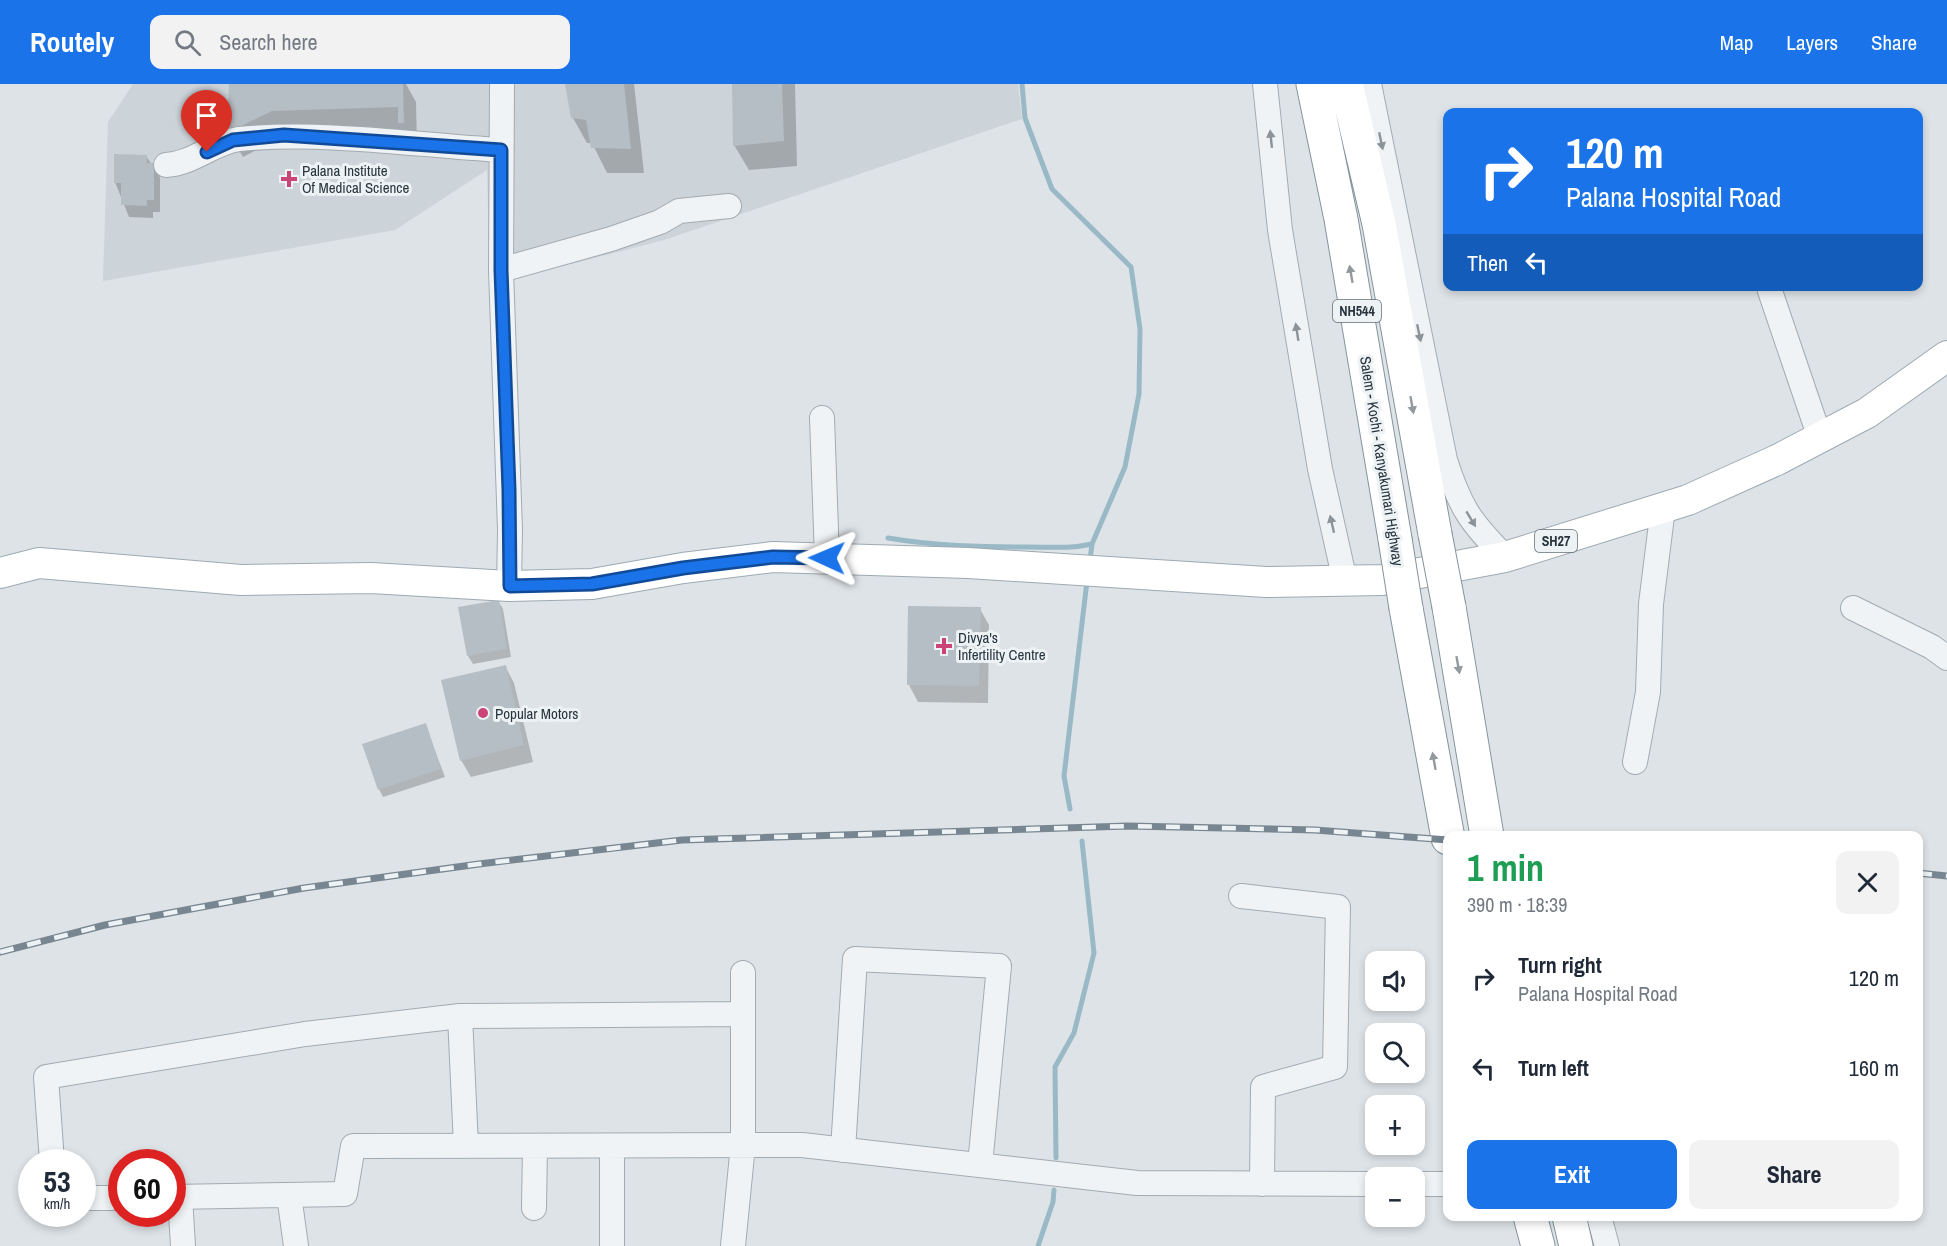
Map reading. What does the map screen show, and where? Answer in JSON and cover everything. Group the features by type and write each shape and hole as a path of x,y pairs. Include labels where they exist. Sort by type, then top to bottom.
{"highway":[{"name":"Salem - Kochi - Kanyakumari Highway","path":"1313,84 1341,219 1406,608 1446,828"},
{"name":"NH544","path":"1346,84 1379,224 1486,824"},
{"path":"1531,1221 1538,1246"},
{"path":"1570,1221 1576,1246"}],"main road":[{"name":"SH27","path":"0,573 39,563 241,580 371,578 510,586 592,584 683,568 773,557 1126,571 1266,582 1382,580 1505,557 1688,500 1777,460 1867,413 1947,356"}],"street":[{"path":"502,84 501,270 510,506 510,586"},
{"path":"1265,84 1280,230 1320,469 1344,581"},
{"path":"1369,84 1445,460 1456,494 1475,527 1505,557"},
{"path":"166,165 183,164 233,140 284,135 501,150"},
{"path":"501,270 610,239 660,222 679,211 729,206"},
{"path":"1770,291 1820,438"},
{"path":"822,418 827,558"},
{"path":"1635,762 1648,692 1651,604 1664,508"},
{"path":"1853,609 1922,642 1947,658"},
{"path":"1241,896 1338,907 1335,1067 1263,1087 1262,1184"},
{"path":"843,1150 855,959 999,966 980,1165"},
{"path":"734,1246 743,1145 743,974"},
{"path":"51,1149 46,1077 304,1034 460,1016 743,1014"},
{"path":"460,1016 466,1146"},
{"path":"186,1197 345,1194 353,1146 802,1145 1137,1183 1365,1184"},
{"path":"534,1208 535,1146"},
{"path":"612,1146 612,1246"},
{"path":"1425,1184 1443,1184"},
{"path":"289,1195 296,1246"},
{"path":"1516,1221 1523,1246"},
{"path":"1600,1221 1607,1246"},
{"path":"180,1227 183,1246"}],"shaded area":[{"name":"Palana Institute Of Medical Science","path":"133,84 1018,84 1022,119 664,240 490,285 487,170 395,230 103,281 108,122"}],"building":[{"path":"229,84 403,84 404,123 398,123 398,107 272,111 227,133"},
{"path":"565,84 624,84 631,149 591,148 586,120 571,118"},
{"path":"732,84 782,84 784,141 733,146"},
{"path":"114,154 147,155 147,163 154,163 154,200 147,200 147,206 121,205 121,183 114,183"},
{"path":"499,600 507,649 467,656 458,607"},
{"name":"Divya's Infertility Centre","path":"908,606 981,607 979,686 907,685"},
{"name":"Popular Motors","path":"506,665 524,745 460,761 441,680"},
{"path":"426,723 441,769 378,790 362,744"}],"waterway":[{"path":"1022,84 1025,118 1052,189 1131,267 1140,329 1139,394 1125,467 1092,544 1090,560"},
{"path":"888,538 975,546 1076,547 1092,544"},
{"path":"1070,809 1064,776 1087,581"},
{"path":"1056,1158 1055,1067 1074,1033 1094,953 1082,841"},
{"path":"1038,1246 1053,1202 1054,1190"}],"railway":[{"path":"0,952 105,925 304,888 682,840 1128,826 1315,830 1443,840"},
{"path":"1923,874 1947,876"}],"place":[{"name":"Palana Institute Of Medical Science","path":"289,179"},
{"name":"Divya's Infertility Centre","path":"944,646"},
{"name":"Popular Motors","path":"483,713"}],"route":[{"path":"207,152 233,140 284,135 354,138 501,150 501,270 504,396 509,470 510,586 592,584 683,568 773,557 827,558"}]}
